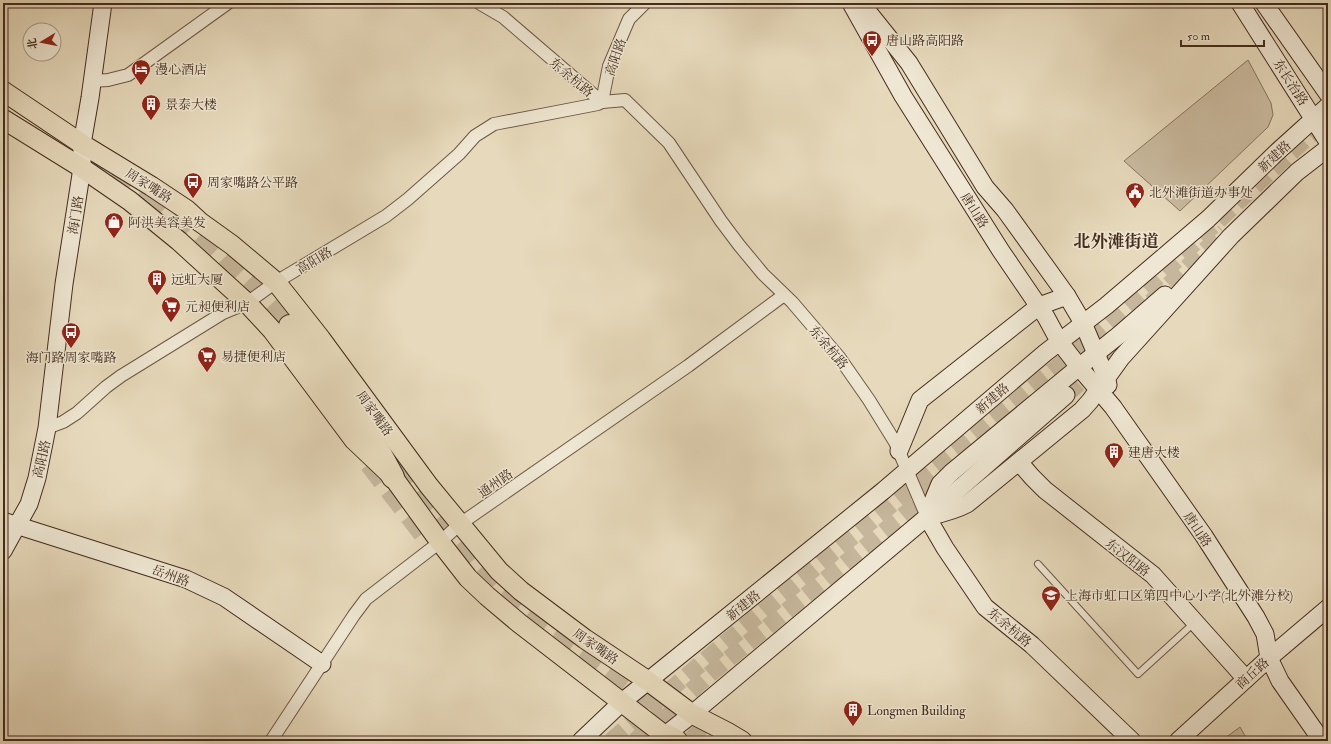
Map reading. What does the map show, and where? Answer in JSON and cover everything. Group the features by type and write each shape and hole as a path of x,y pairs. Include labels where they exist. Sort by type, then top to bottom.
{"highway":[{"path":"290,326 375,444 393,477"}],"main road":[{"name":"周家嘴路","path":"3,91 82,144 187,210 276,282 321,339 430,486 499,571 521,591 585,639 648,681 692,714 742,741"},
{"name":"周家嘴路","path":"3,118 82,168 130,201 179,241 247,303 272,330 354,440 393,477 468,578 486,596 518,623 668,739"}],"street":[{"name":"海门路","path":"47,428 64,284 82,168 82,144 103,3"},
{"path":"92,81 119,78 133,72 228,3"},
{"name":"东余杭路","path":"479,3 503,17 602,102 625,100 669,143 721,221 763,274 792,302 839,357 869,400 899,451 927,517 945,548 985,607 1032,645 1132,741"},
{"name":"高阳路","path":"3,551 10,523 29,504 37,478 47,428 63,422 77,413 106,387 122,376 223,313 247,303 276,282 386,216 408,199 459,154 475,136 494,124 602,102 609,66 629,19 645,3"},
{"name":"唐山路","path":"851,3 903,96 1001,251 1039,306 1060,341 1079,367 1102,384"},
{"name":"唐山路","path":"865,3 869,13 909,63 985,187 1005,210 1067,296 1083,323 1096,353 1102,384 1113,407 1204,536 1256,617 1265,634 1269,658"},
{"name":"东长治路","path":"1240,3 1328,142"},
{"name":"东长治路","path":"1264,3 1328,94"},
{"name":"新建路","path":"581,741 622,702 884,491 1060,341 1106,306 1208,219 1276,153 1328,106"},
{"path":"927,517 940,484 952,472 1152,307 1186,274 1231,236 1297,172 1328,148"},
{"path":"927,517 947,512 967,504 1082,410 1139,337 1231,236"},
{"name":"通州路","path":"270,741 366,599 440,542 460,524 688,366 784,295"},
{"path":"899,451 920,400 1039,306 1067,296"},
{"path":"668,739 692,714 927,517 1066,395"},
{"name":"东汉阳路","path":"1019,462 1045,490 1153,575 1246,679"},
{"name":"岳州路","path":"10,523 186,579 224,598 322,664"},
{"name":"商丘路","path":"1178,741 1269,658 1328,608"},
{"path":"1269,658 1280,681 1322,741"}],"lane":[{"path":"1038,564 1138,674 1195,622"}],"shaded area":[{"path":"1248,60 1271,103 1273,115 1268,127 1180,211 1124,161"},
{"path":"1240,727 1248,741 1221,741"}],"tunnel":[{"path":"611,741 726,642 1075,352 1139,295 1328,119"},
{"path":"85,155 108,171 144,205"},
{"path":"151,191 216,253 276,314 300,344"},
{"path":"1151,302 1224,232"},
{"path":"1066,395 1128,335"},
{"path":"370,463 426,536"},
{"path":"396,467 447,532 496,588 593,656 701,741"},
{"path":"635,741 710,674 944,482"}],"place":[{"name":"唐山路高阳路","path":"872,57"},
{"name":"漫心酒店","path":"141,86"},
{"name":"景泰大楼","path":"151,121"},
{"name":"周家嘴路公平路","path":"193,199"},
{"name":"北外滩街道办事处","path":"1135,209"},
{"name":"阿洪美容美发","path":"114,239"},
{"name":"远虹大厦","path":"157,296"},
{"name":"元昶便利店","path":"171,323"},
{"name":"海门路周家嘴路","path":"71,349"},
{"name":"易捷便利店","path":"207,373"},
{"name":"建唐大楼","path":"1114,469"},
{"name":"上海市虹口区第四中心小学(北外滩分校)","path":"1051,612"},
{"name":"Longmen Building","path":"853,727"}],"district":[{"name":"北外滩街道","path":"1116,241"}]}
